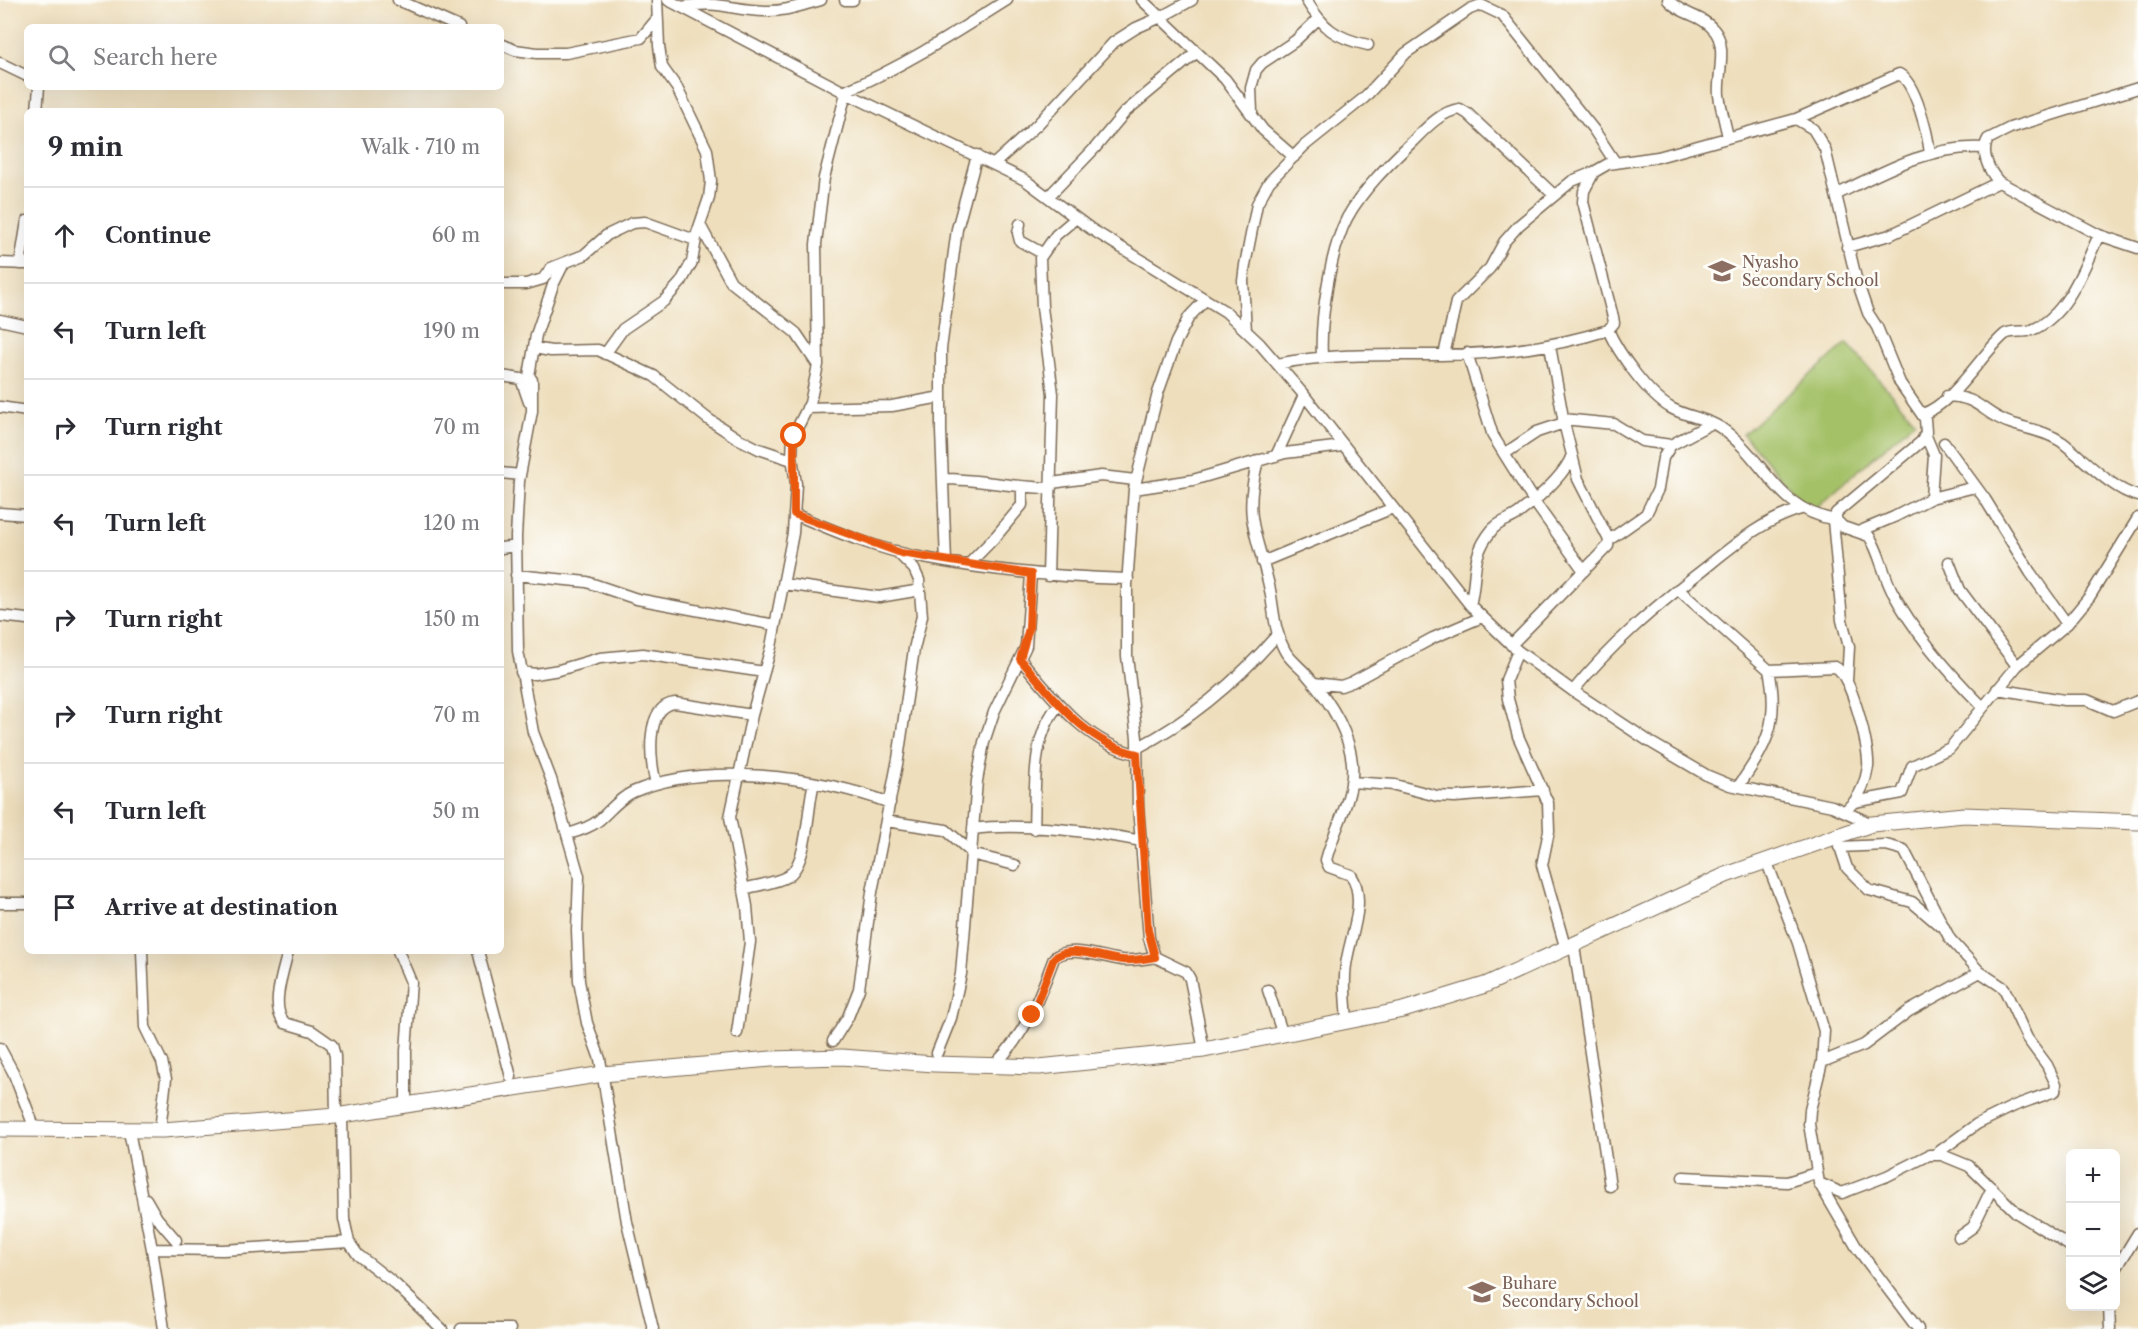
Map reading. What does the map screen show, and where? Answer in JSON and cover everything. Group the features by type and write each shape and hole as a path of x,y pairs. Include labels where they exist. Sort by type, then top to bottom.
{"main road":[{"path":"0,1129 160,1130 339,1115 603,1074 811,1058 1039,1067 1204,1050 1403,1010 1485,985 1726,875 1766,860 1838,840 1872,824 1964,815 2138,822"}],"street":[{"path":"398,0 452,24"},
{"path":"605,354 623,329 664,301 681,282 692,262 695,240 709,198 710,160 694,121 662,67 657,0"},
{"path":"668,0 844,92 1025,180 1076,218 1226,312 1304,395 1470,605 1514,648 1573,691 1695,770 1738,787 1845,811 1872,824"},
{"path":"681,7 713,1 764,11 800,7 821,0"},
{"path":"845,0 853,0"},
{"path":"844,92 877,78 968,26 1007,0"},
{"path":"1142,0 1230,84 1263,130 1294,157"},
{"path":"994,164 1036,125 1114,42 1136,27 1161,17 1192,0"},
{"path":"1306,0 1317,20 1338,36 1368,45"},
{"path":"1668,0 1681,12 1704,20 1718,35 1720,42 1719,96 1728,137"},
{"path":"1246,331 1243,281 1257,204 1269,182 1294,157 1364,98 1406,53 1470,9 1491,4 1502,15 1594,130 1615,162"},
{"path":"504,45 515,50 537,53 566,53 641,38 657,19"},
{"path":"1252,114 1251,88 1256,70 1262,63 1295,41 1317,20"},
{"path":"1048,197 1095,148 1125,112 1196,53"},
{"path":"0,63 24,75"},
{"path":"1444,354 1456,302 1490,268 1504,242 1519,225 1572,181 1615,162 1658,157 1796,119 1899,74 1907,81 1924,118 1930,154"},
{"path":"2138,88 2010,128 1988,139 1985,148 1990,169 1999,182 2099,235 2138,248"},
{"path":"37,108 39,90"},
{"path":"738,1033 750,942 730,817 784,584 794,514 796,484 792,460 794,436 814,390 818,365 816,244 824,178 844,92"},
{"path":"1322,357 1321,334 1325,303 1341,232 1347,219 1376,178 1446,113 1460,109 1468,114 1554,195"},
{"path":"1796,119 1805,122 1821,139 1830,162 1847,247 1868,313 1877,327 1900,383 1922,414 1926,436 1934,456 1931,498"},
{"path":"1836,195 1930,154 1955,148 1985,148"},
{"path":"946,562 941,349 957,229 977,155"},
{"path":"1277,364 1322,357 1467,353 1550,346 1608,330 1614,323 1614,317 1583,202 1584,191 1594,172"},
{"path":"1847,247 1890,235 1999,182"},
{"path":"1048,576 1053,394 1039,269 1042,253 1056,234 1076,218"},
{"path":"504,284 538,281 551,268 584,255 607,235 640,222 695,240"},
{"path":"1020,224 1018,233 1020,241 1042,253"},
{"path":"700,225 731,282 796,333 818,365"},
{"path":"1922,414 1934,408 1974,370 2005,334 2032,330 2055,314 2078,279 2099,235"},
{"path":"0,263 24,264"},
{"path":"564,263 553,285 534,348 529,376 532,380 532,411 520,476 516,546 516,614 521,672 533,732 568,834 579,876 577,930 579,981 587,1023 603,1074 627,1218 653,1329"},
{"path":"1155,957 1148,930 1137,751 1128,673 1128,579 1135,485 1158,393 1176,342 1189,317 1205,300"},
{"path":"0,320 24,325"},
{"path":"1608,330 1621,356 1661,401 1671,408 1712,423 1740,445 1770,477 1777,488 1801,510 1834,520 1843,527 1871,538 1893,593 1938,658 1983,707"},
{"path":"1550,346 1578,479 1609,540 1608,546 1514,648 1506,680 1508,699 1518,736 1548,803 1549,821 1543,852 1544,876 1570,948 1610,1186"},
{"path":"534,348 551,351 592,349 654,375 708,419 737,438 759,449 792,460"},
{"path":"1467,353 1487,423 1533,500 1584,571"},
{"path":"504,376 521,379 532,411"},
{"path":"1276,456 1304,395"},
{"path":"1947,396 1971,399 2004,421 2046,434 2063,443 2075,456 2109,479 2138,496"},
{"path":"807,408 892,406 941,397"},
{"path":"0,407 24,411"},
{"path":"1504,454 1537,432 1564,421 1614,424 1642,441 1671,446"},
{"path":"1609,540 1646,514 1658,489 1663,458 1671,446 1712,423"},
{"path":"1847,681 1849,646 1842,620 1834,520 1836,513 1926,436"},
{"path":"1944,443 2067,624"},
{"path":"944,479 970,479 1022,488 1052,486 1101,476 1135,485 1194,480 1276,456 1343,447"},
{"path":"1470,605 1473,571 1485,539 1498,524 1518,514 1567,469 1572,454"},
{"path":"1258,460 1251,485 1252,529 1278,634 1286,653 1314,683 1338,717 1352,763 1351,782 1326,860 1329,867 1351,875 1356,887 1354,927 1346,963 1344,987 1347,1021"},
{"path":"504,473 520,476"},
{"path":"1858,532 1931,498 1975,487"},
{"path":"968,565 998,535 1022,505 1022,488"},
{"path":"1262,562 1393,508"},
{"path":"1573,691 1621,636 1678,589 1763,524 1801,510"},
{"path":"0,513 24,515"},
{"path":"794,514 896,551 946,562 1048,576 1128,579"},
{"path":"1854,802 1902,793 1912,766 1950,748 2017,666 2067,624 2090,596 2138,518"},
{"path":"504,548 516,546"},
{"path":"833,1041 848,1017 859,989 872,892 890,803 914,649 922,616 920,588 914,569 896,551"},
{"path":"1949,562 1960,590 2017,666"},
{"path":"936,1053 951,1018 961,974 973,828 984,742 994,712 1020,659 1029,628 1031,574"},
{"path":"516,576 587,582 637,599 775,625"},
{"path":"784,584 879,597 915,591 920,588"},
{"path":"1678,589 1769,670 1774,710 1772,724 1764,749 1738,787"},
{"path":"0,616 24,619"},
{"path":"1314,683 1341,686 1352,682 1425,641 1482,617"},
{"path":"1020,659 1059,704 1103,744 1137,751 1178,725 1231,682 1278,634"},
{"path":"521,672 535,674 559,670 600,658 643,654 764,672"},
{"path":"1769,670 1835,668 1841,670 1847,681 1863,729 1868,758 1865,778 1854,802 1845,811"},
{"path":"1997,689 2064,700 2087,700 2113,711 2138,701"},
{"path":"656,783 651,766 651,748 655,723 660,710 675,704 752,715"},
{"path":"1034,829 1039,742 1049,717 1059,704"},
{"path":"568,834 598,821 624,796 656,783 697,775 762,775 814,783 890,803"},
{"path":"1351,782 1395,786 1437,796 1455,797 1543,790"},
{"path":"743,889 788,876 794,869 803,846 814,783"},
{"path":"886,821 946,830 988,827 1034,829 1142,842"},
{"path":"946,830 971,853 1015,865"},
{"path":"1683,1177 1787,1182 1817,1178 1842,1192 1850,1191 1860,1184 1887,1176 1929,1155 1936,1154 1977,1124 2056,1089 2047,1065 2021,1027 2004,988 1980,972 1950,939 1925,911 1912,902 1869,890 1847,868 1838,840 1886,844 1904,850 1950,939"},
{"path":"1766,860 1798,944 1824,1032 1822,1062 1810,1110 1817,1178 1857,1248 1918,1329"},
{"path":"0,903 24,903"},
{"path":"995,1064 1013,1047 1032,1015 1054,958 1058,954 1078,953 1124,960 1155,957 1186,972 1190,979 1204,1050"},
{"path":"142,954 145,1027 162,1062 166,1078 160,1130"},
{"path":"287,954 280,990 279,1012 285,1023 312,1031 332,1045 335,1056 344,1219 349,1242 358,1256 395,1284 442,1329"},
{"path":"399,954 411,982 406,1051 406,1105"},
{"path":"479,954 511,1077"},
{"path":"1822,1062 1864,1045 1910,1011 1980,972"},
{"path":"1268,990 1283,1035"},
{"path":"0,1048 13,1072 35,1129"},
{"path":"129,1131 152,1249 164,1329"},
{"path":"1936,1154 1969,1166 2017,1213 2066,1244"},
{"path":"1959,1237 1973,1227 1992,1188"},
{"path":"139,1189 156,1218 176,1240"},
{"path":"2120,1261 2138,1233"},
{"path":"152,1249 223,1250 349,1242"},
{"path":"2109,1311 2110,1329"},
{"path":"461,1329 510,1329"}],"green space":[{"path":"1847,343 1915,421 1811,512 1743,434"}],"place":[{"name":"Nyasho Secondary School","path":"1722,271"},
{"name":"Buhare Secondary School","path":"1482,1292"}],"route":[{"path":"794,436 792,457 796,484 794,514 862,541 901,553 1031,574 1029,628 1026,646 1020,659 1078,724 1103,744 1137,754 1138,807 1145,870 1148,930 1151,950 1155,957 1124,960 1078,953 1058,954 1054,958 1032,1015"}]}
